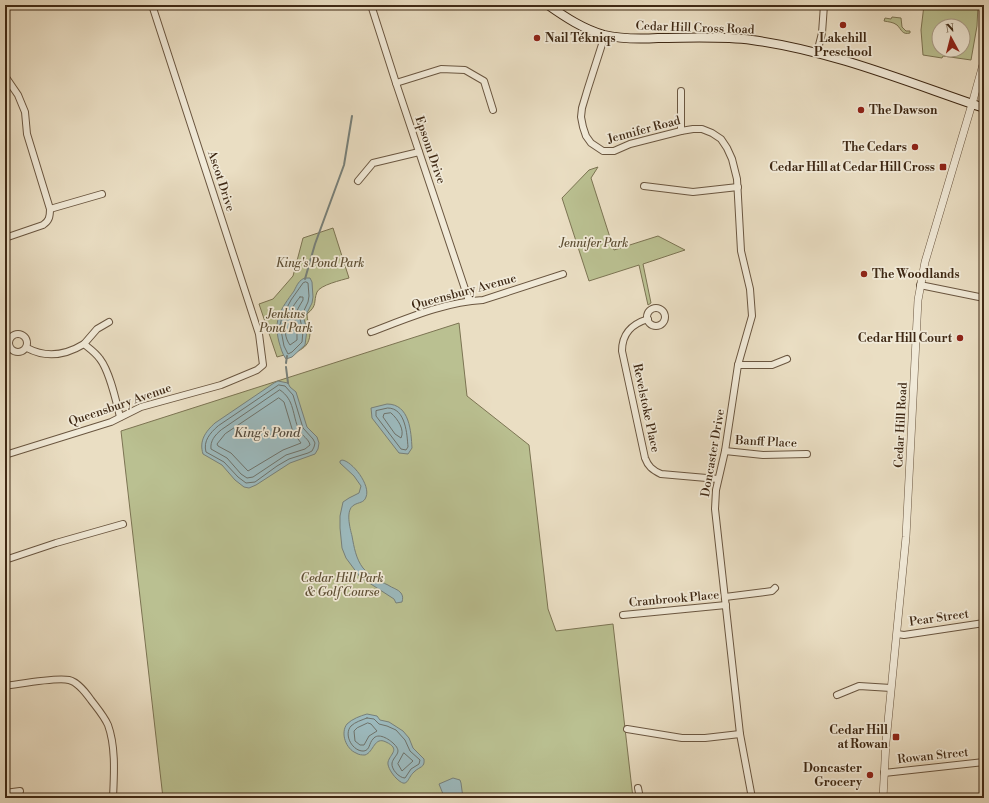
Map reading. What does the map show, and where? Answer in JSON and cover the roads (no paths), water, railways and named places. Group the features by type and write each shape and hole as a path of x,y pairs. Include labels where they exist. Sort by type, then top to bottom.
{"main road":[{"name":"Cedar Hill Cross Road","path":"548,5 573,22 605,35 628,38 708,38 752,40 817,53 858,64 984,108"}],"street":[{"name":"Ascot Drive","path":"152,5 259,334 262,365"},
{"name":"Epsom Drive","path":"371,5 418,152 469,301"},
{"path":"817,53 822,33 824,5"},
{"name":"Jennifer Road","path":"605,35 582,108 581,117 583,127 586,136 591,143 603,151 609,152 630,144 693,128 702,129 721,139"},
{"name":"Cedar Hill Road","path":"883,798 891,688 906,537 917,307 920,285 925,262 984,61"},
{"path":"396,83 441,70 465,70 484,81 493,110"},
{"path":"5,76 18,95 25,112 27,134 50,209 50,217 43,225 5,238"},
{"path":"681,91 681,131"},
{"name":"Doncaster Drive","path":"721,139 732,159 738,187 741,251 750,289 752,311 750,324 738,365 725,450 718,479 715,509 740,734 752,798"},
{"path":"358,182 373,163 418,152"},
{"path":"644,186 693,192 738,187"},
{"path":"50,209 102,194"},
{"name":"Queensbury Avenue","path":"371,332 443,307 469,301 483,300 563,274"},
{"path":"920,285 984,298"},
{"name":"Revelstoke Place","path":"648,319 638,322 630,328 622,342 623,358 645,458 653,471 661,474 718,479"},
{"path":"27,348 34,352 56,355 67,352 84,344 97,329 109,322"},
{"path":"84,344 99,358 104,366 120,417"},
{"path":"738,365 772,365 787,359"},
{"name":"Queensbury Avenue","path":"5,455 111,422 141,407 221,384 257,370 262,365"},
{"name":"Banff Place","path":"725,450 763,455 807,454"},
{"path":"5,560 56,543 123,524"},
{"name":"Cranbrook Place","path":"725,597 772,591 775,588"},
{"name":"Cranbrook Place","path":"623,615 726,605"},
{"name":"Pear Street","path":"897,634 904,635 984,623"},
{"path":"5,686 61,679 70,680 79,686 88,696 107,724 111,735 113,758 113,798"},
{"path":"837,695 859,686 891,688"},
{"path":"627,730 682,738 705,738 740,734"},
{"name":"Rowan Street","path":"884,773 984,762"},
{"path":"638,788 640,798"},
{"path":"5,793 20,791"}],"water":[{"name":"Jenkins Pond Park","path":"305,278 310,278 312,282 313,297 312,303 304,319 307,330 305,345 292,357 286,359 277,334 279,315 297,285"},
{"name":"King's Pond","path":"278,381 288,383 296,392 307,427 317,437 319,443 318,449 315,454 290,463 256,485 249,488 244,487 235,480 222,465 203,454 202,441 208,430 215,423"},
{"path":"387,404 395,405 405,414 408,420 412,448 408,454 399,453 372,418 371,408"},
{"path":"342,460 346,461 360,474 366,486 367,492 365,499 351,507 349,515 350,528 359,561 363,568 371,575 400,592 403,598 402,602 396,603 394,599 360,577 346,558 342,548 340,516 343,502 359,493 361,486 354,476 340,463"},
{"path":"367,714 377,716 380,720 389,722 403,731 409,738 413,748 424,759 424,764 412,774 407,782 403,783 396,778 388,766 389,759 394,749 386,742 379,741 365,755 358,754 349,748 344,736 347,724 356,718"},
{"path":"453,778 460,780 463,798 443,798 439,784"}],"waterway":[{"path":"305,279 315,244 344,165 352,116"},
{"path":"286,363 287,356"},
{"path":"286,367 288,383"}],"place":[{"name":"Lakehill Preschool","path":"843,25"},
{"name":"Nail Tékniqs","path":"537,38"},
{"name":"The Dawson","path":"861,110"},
{"name":"The Cedars","path":"915,147"},
{"name":"Cedar Hill at Cedar Hill Cross","path":"943,167"},
{"name":"The Woodlands","path":"864,274"},
{"name":"Cedar Hill Court","path":"960,338"},
{"name":"Cedar Hill at Rowan","path":"896,737"},
{"name":"Doncaster Grocery","path":"870,775"}],"park label":[{"name":"Jennifer Park","path":"594,243"},
{"name":"King's Pond Park","path":"320,263"},
{"name":"Cedar Hill Park & Golf Course","path":"342,585"}]}
